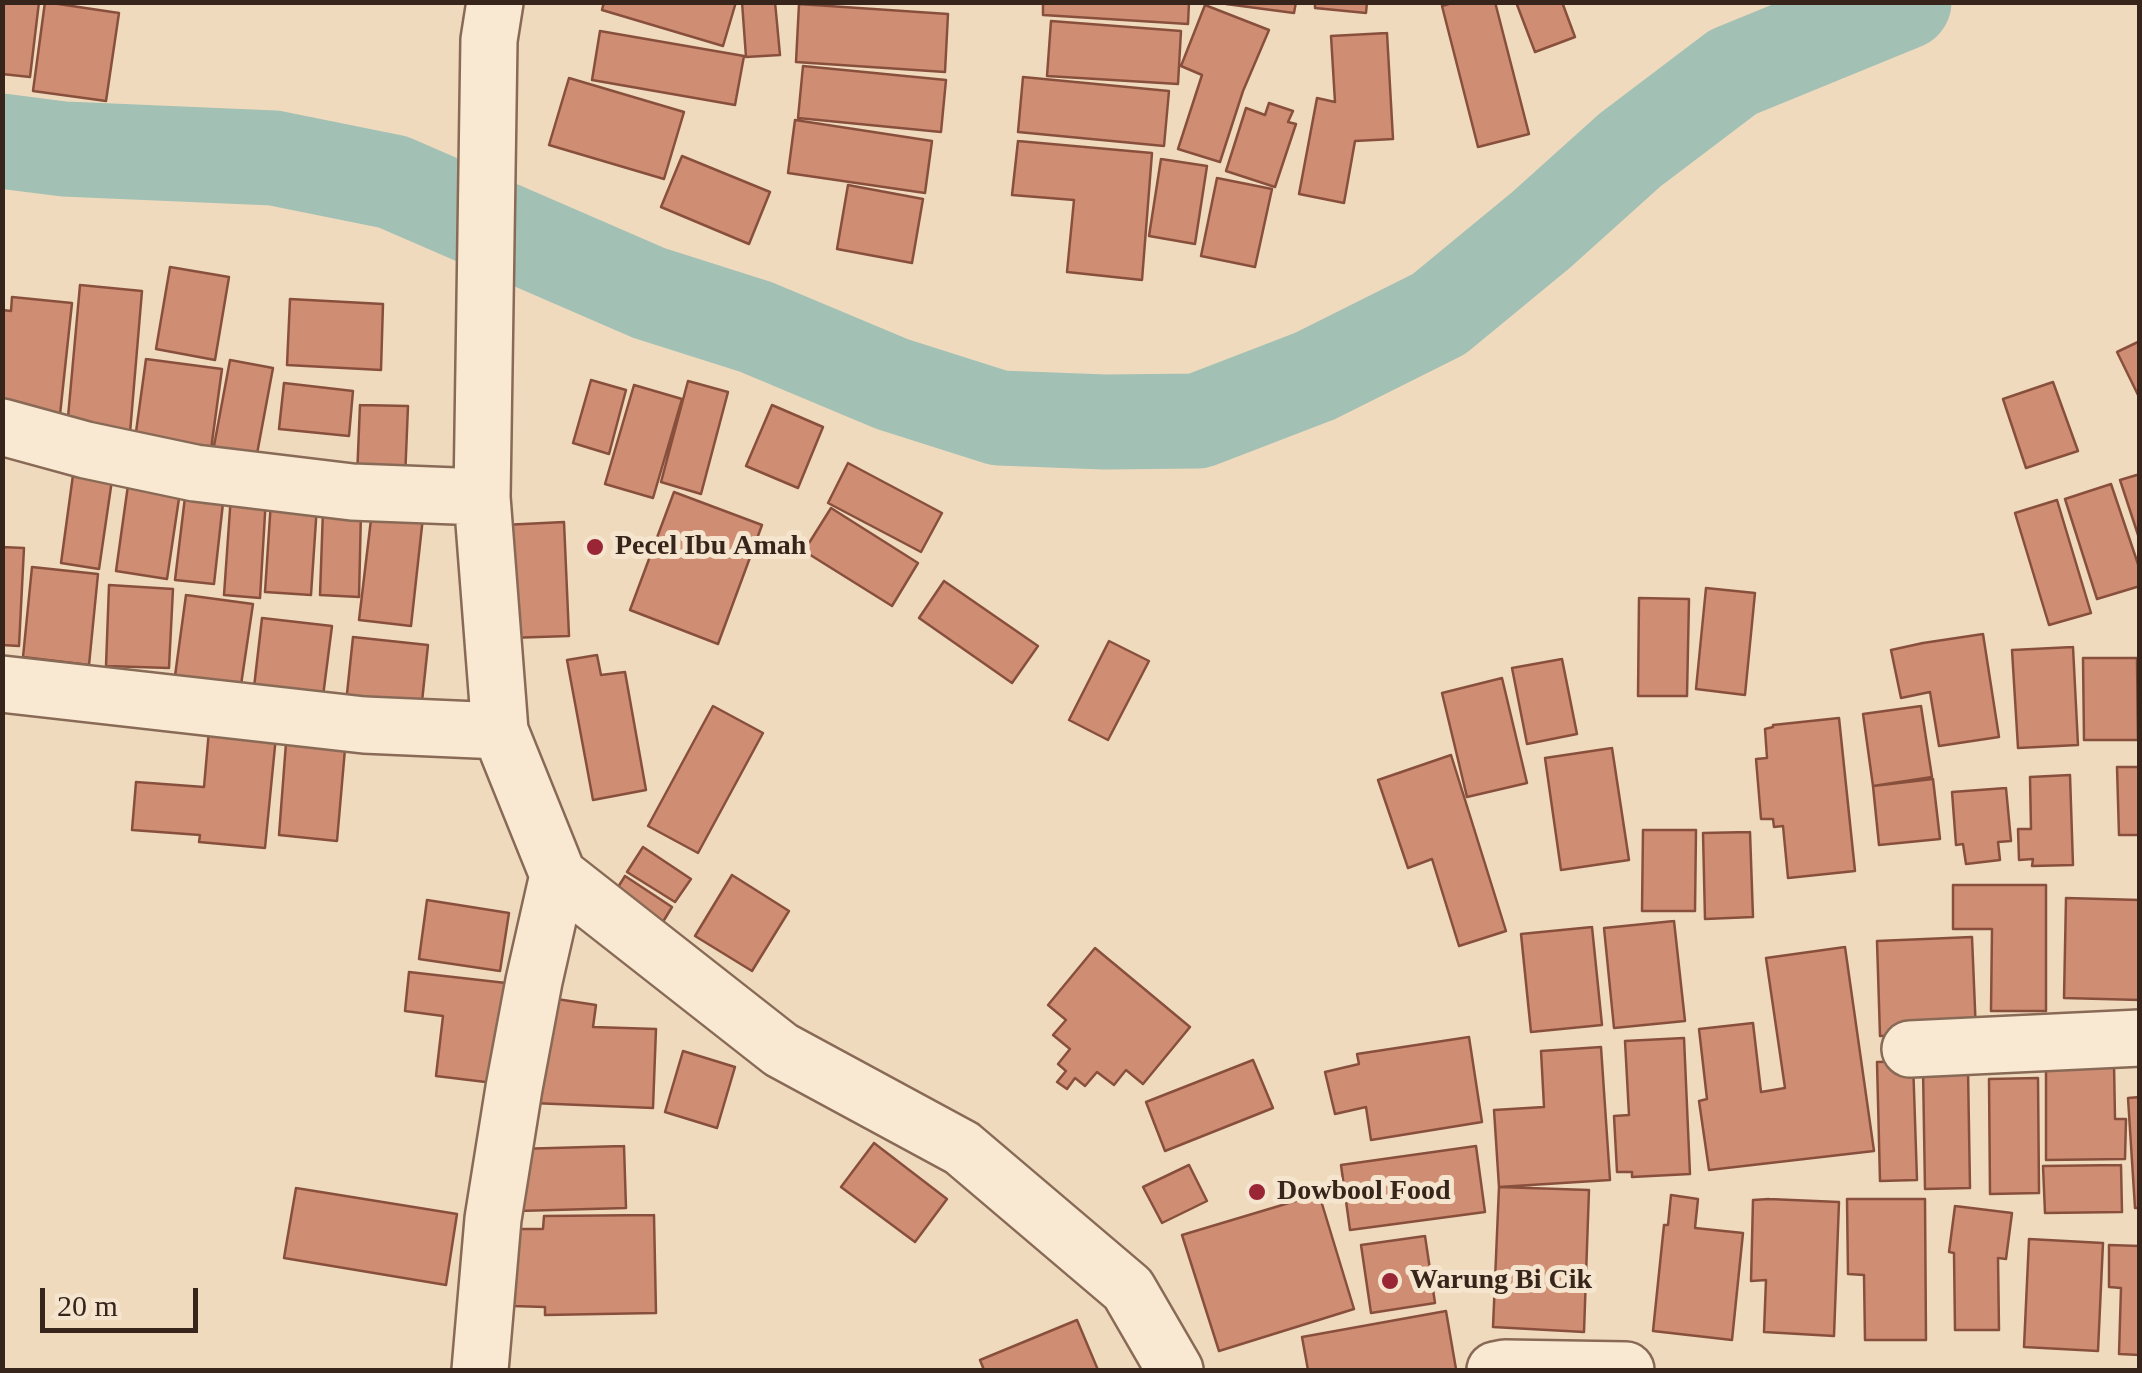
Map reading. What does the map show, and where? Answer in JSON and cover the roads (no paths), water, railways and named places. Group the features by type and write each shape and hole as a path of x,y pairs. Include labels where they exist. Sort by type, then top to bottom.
{"street":[{"path":"492,21 482,497 500,731 558,875 782,1050 962,1148 1128,1289 1176,1370"},
{"path":"2,428 195,473 352,492 482,497"},
{"path":"2,684 364,725 500,731"},
{"path":"480,1370 494,1218 514,1088 558,875"},
{"path":"1910,1050 2140,1038"},
{"path":"1495,1370 1626,1370"}],"waterway":[{"path":"2,141 64,149 274,158 393,182 649,293 756,327 892,384 999,418 1198,421 1315,376 1439,314 1630,150 1733,72 1904,2"}],"place":[{"name":"Pecel Ibu Amah","path":"595,547"},
{"name":"Dowbool Food","path":"1257,1192"},
{"name":"Warung Bi Cik","path":"1390,1281"}]}
